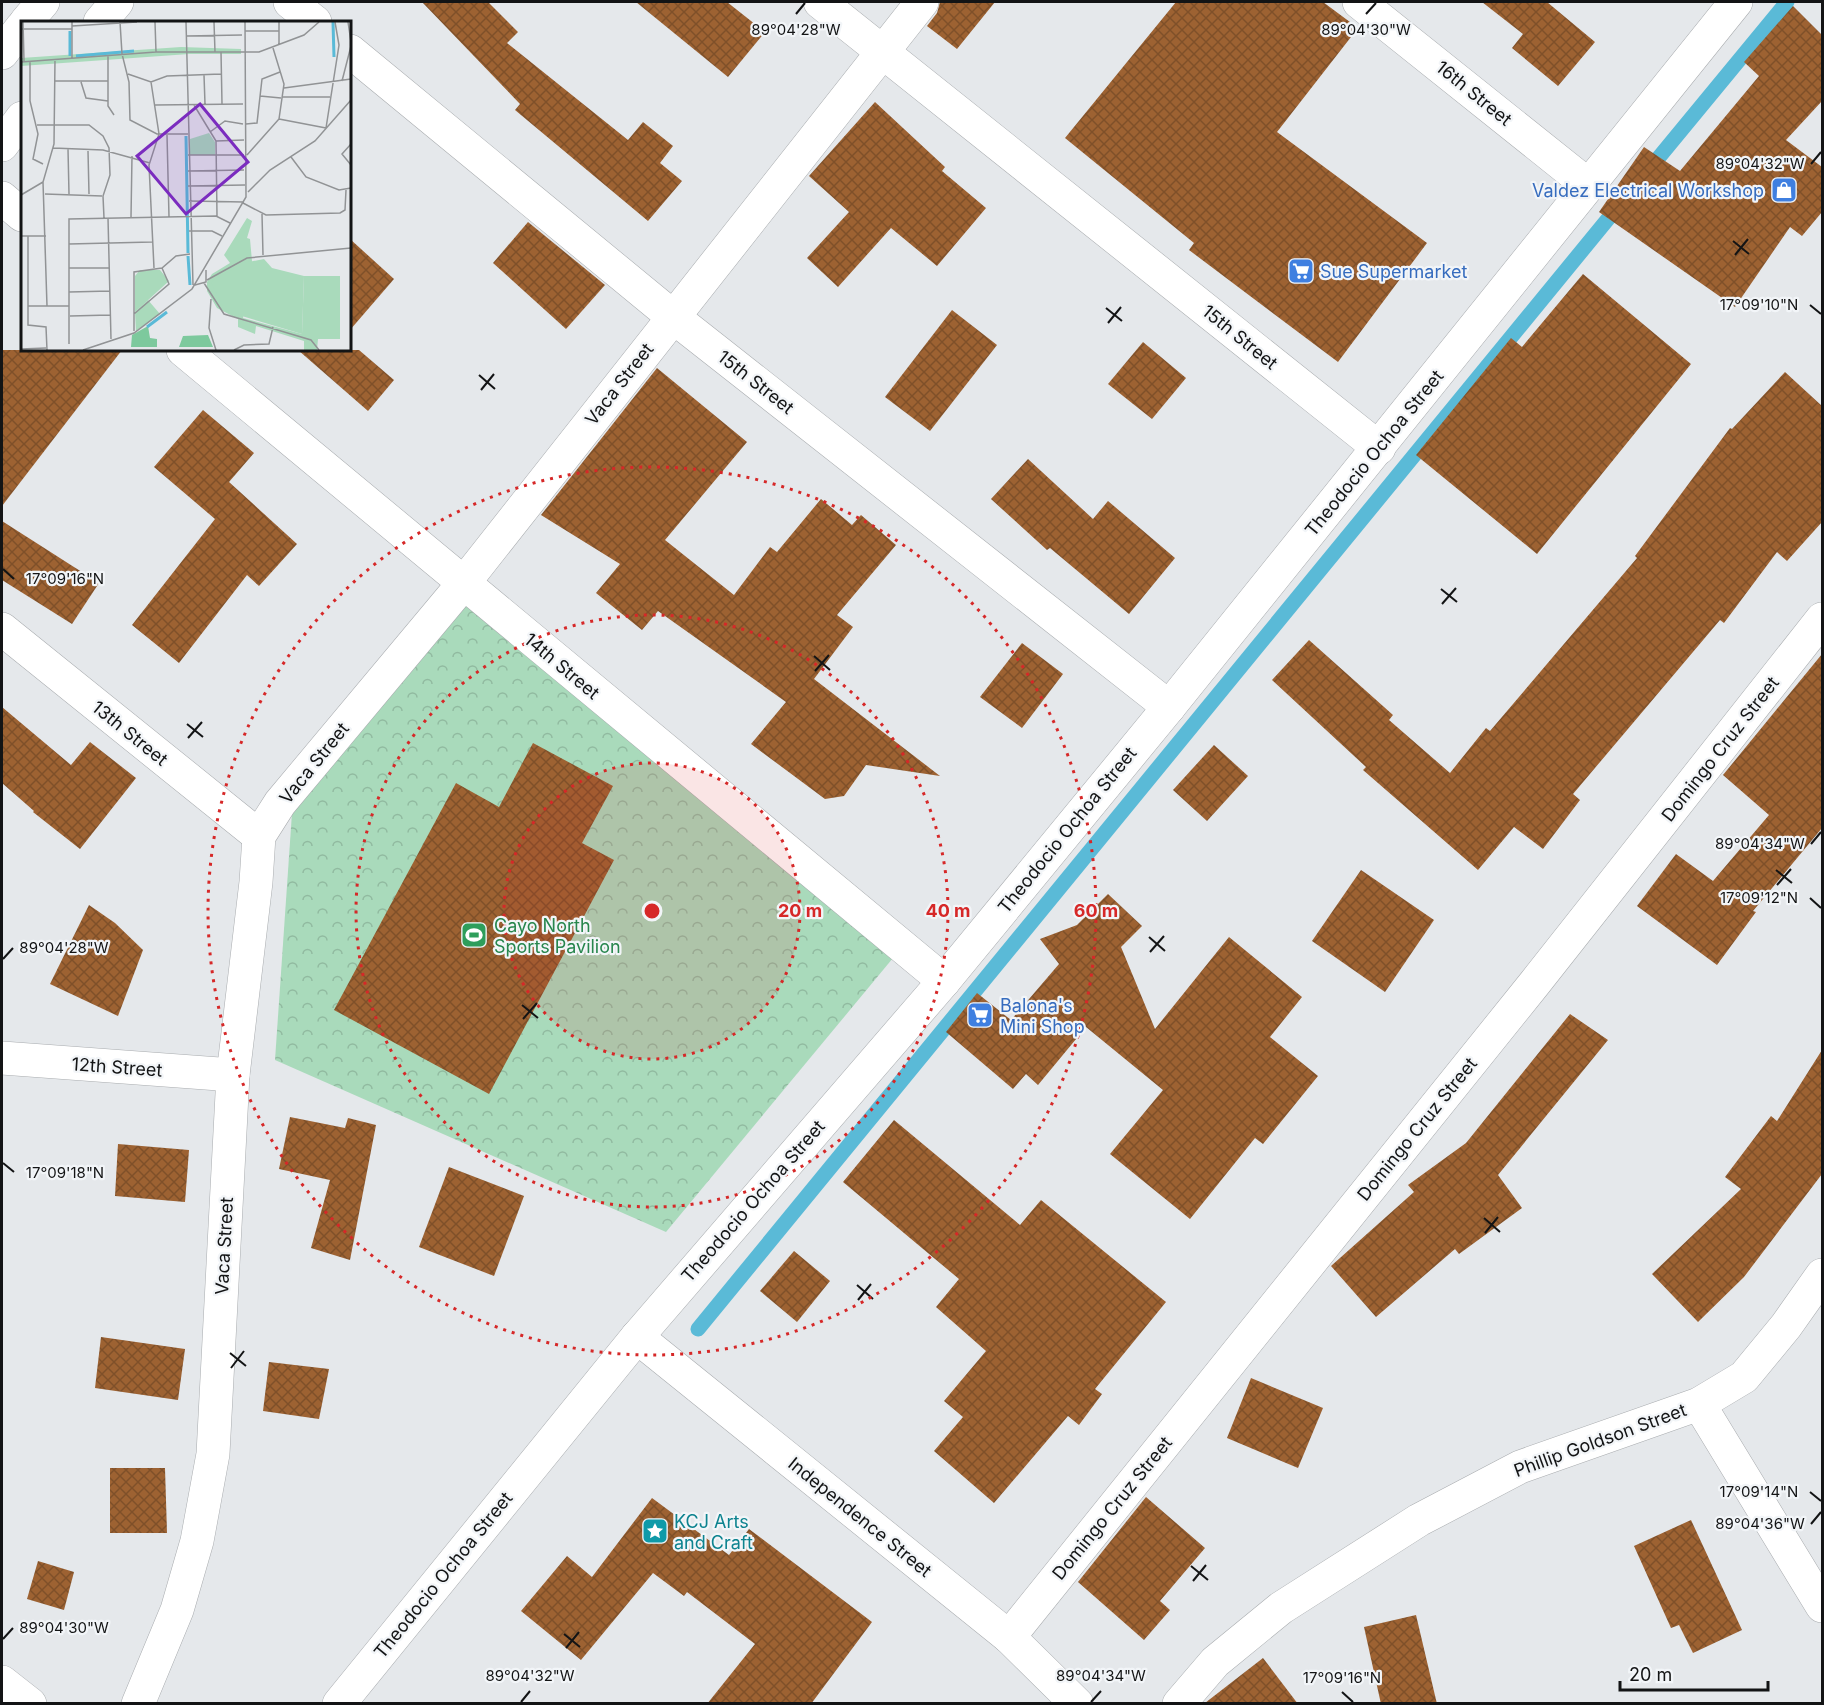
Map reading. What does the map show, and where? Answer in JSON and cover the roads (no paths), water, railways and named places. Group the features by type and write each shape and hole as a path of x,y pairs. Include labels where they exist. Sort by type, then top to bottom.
{"main road":[{"path":"27,21 44,2"},
{"path":"101,21 117,2"},
{"path":"290,2 314,21"},
{"name":"15th Street","path":"820,2 1379,448"},
{"name":"Vaca Street","path":"138,1704 177,1610 197,1541 213,1454 233,1075 256,882 258,837 280,803 462,584 922,2"},
{"name":"16th Street","path":"1359,2 1588,185"},
{"name":"Theodocio Ochoa Street","path":"339,1704 637,1337 944,981 1169,707 1736,2"},
{"path":"2,53 21,28"},
{"name":"15th Street","path":"351,52 672,316 1169,707"},
{"path":"2,145 21,119"},
{"path":"2,198 21,214"},
{"name":"14th Street","path":"184,351 462,584 944,981"},
{"name":"Domingo Cruz Street","path":"1009,1637 1526,993 1822,619"},
{"name":"13th Street","path":"2,629 258,837"},
{"name":"12th Street","path":"2,1058 233,1075"},
{"name":"Phillip Goldson Street","path":"1179,1704 1215,1662 1281,1608 1419,1520 1520,1467 1699,1404 1744,1377 1786,1326 1822,1275"},
{"name":"Independence Street","path":"637,1337 1009,1637 1077,1704"},
{"path":"1699,1404 1822,1606"},
{"path":"2,1682 30,1704"}],"waterway":[{"path":"1646,173 1787,2"},
{"path":"698,1329 1621,203"}],"place":[{"name":"Valdez Electrical Workshop","path":"1784,190"},
{"name":"Sue Supermarket","path":"1301,271"},
{"name":"Cayo North Sports Pavilion","path":"474,935"},
{"name":"Balona's Mini Shop","path":"980,1015"},
{"name":"KCJ Arts and Craft","path":"655,1531"}]}
